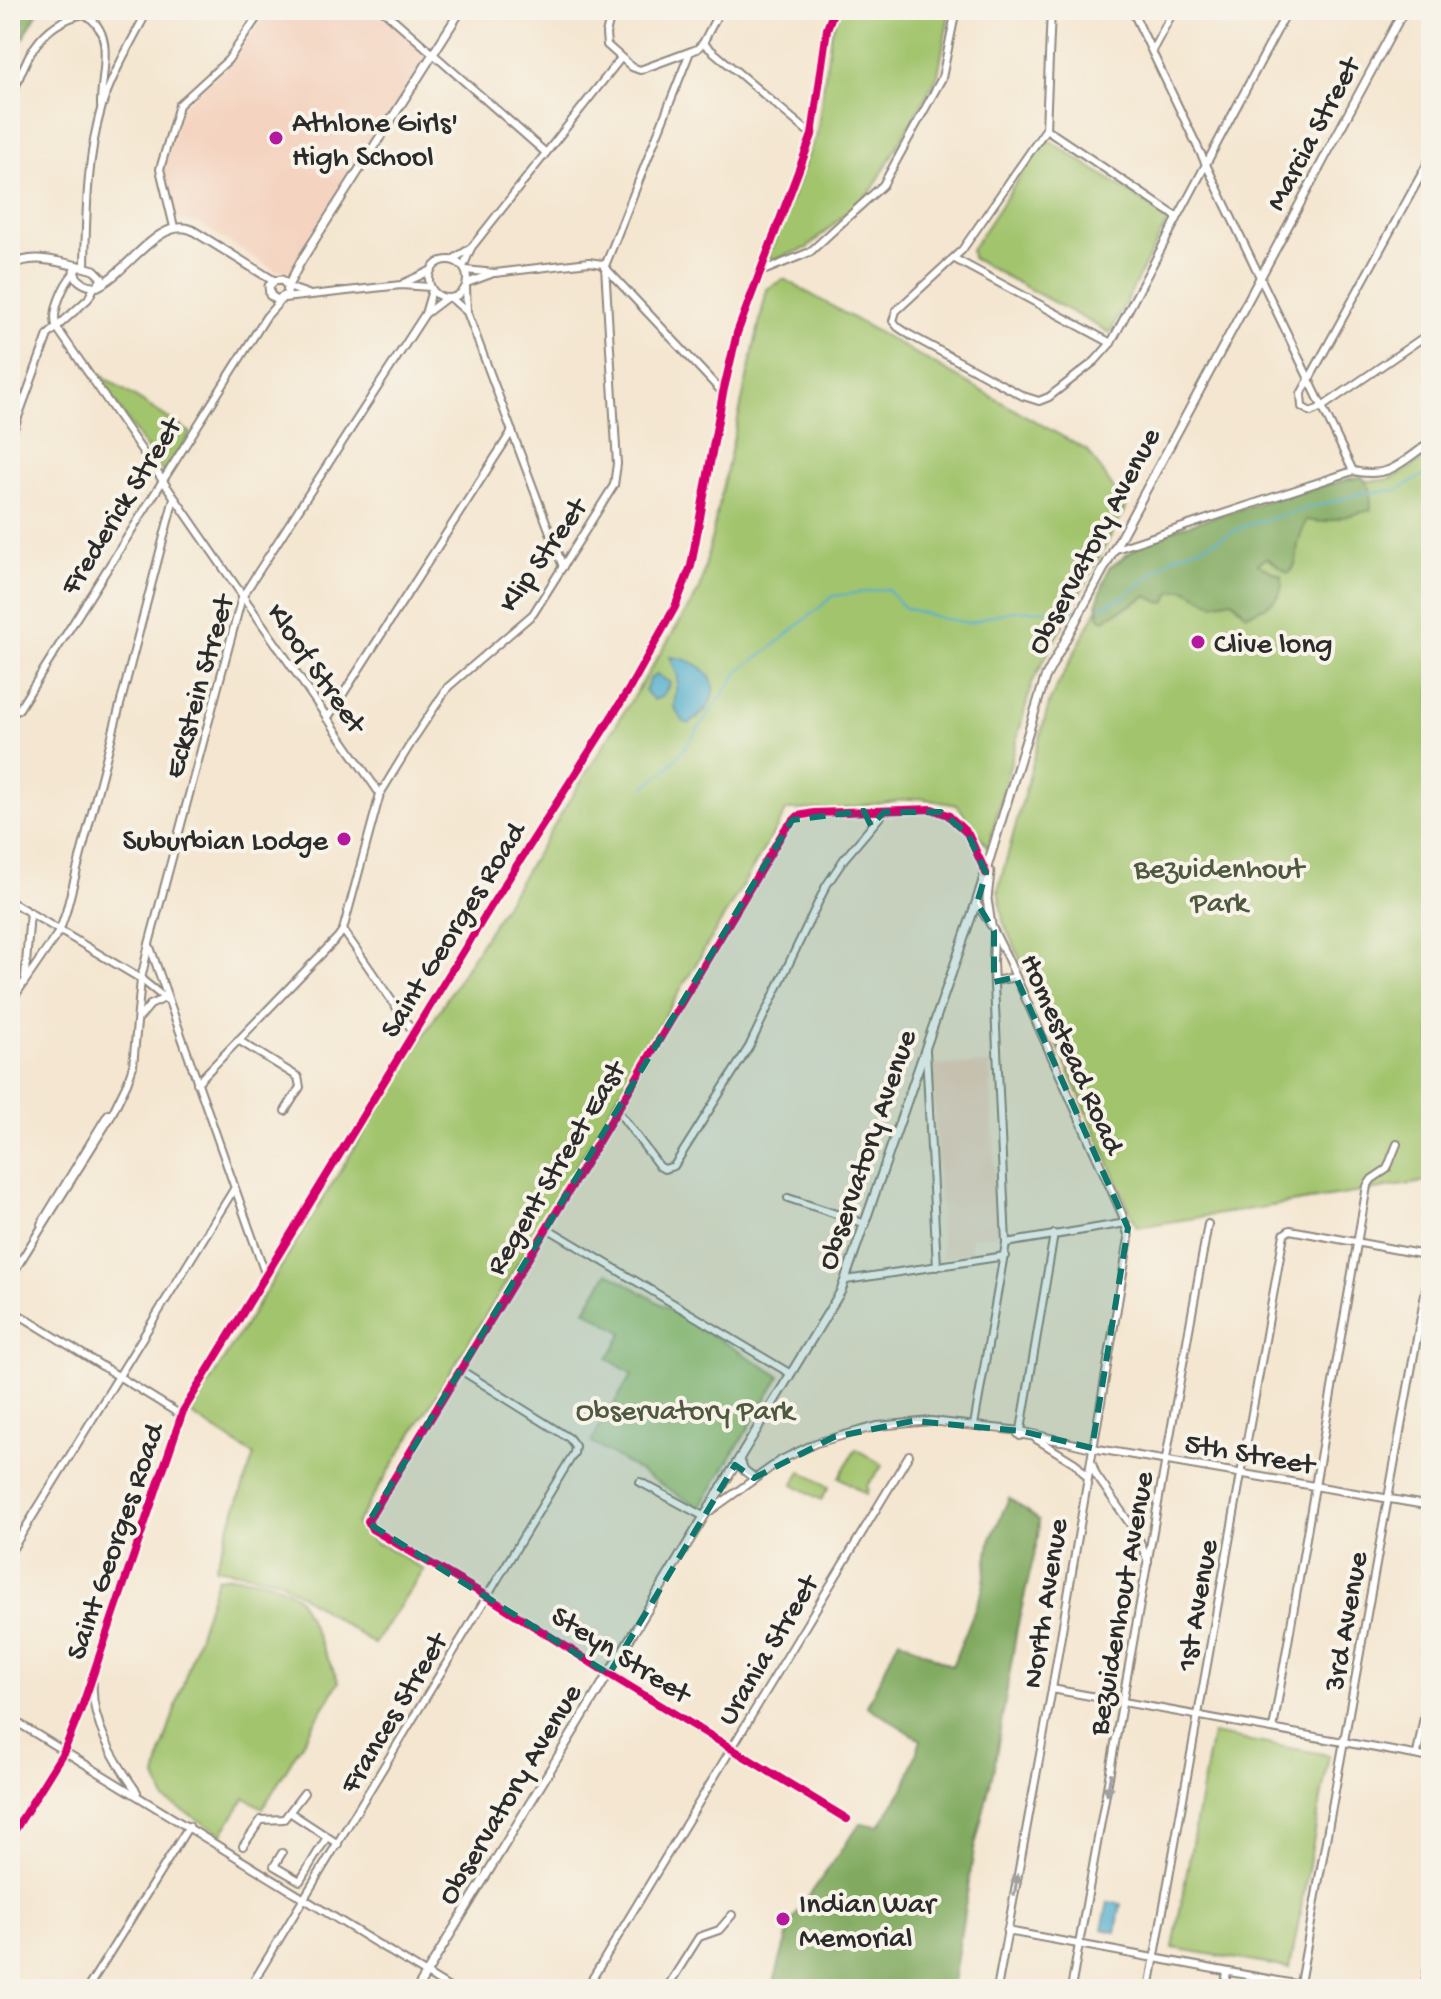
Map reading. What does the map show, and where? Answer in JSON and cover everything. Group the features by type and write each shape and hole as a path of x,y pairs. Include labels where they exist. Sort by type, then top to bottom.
{"main road":[{"path":"252,268 279,299 461,10"},
{"name":"Marcia Street","path":"1259,278 1404,10"},
{"path":"78,268 83,283 97,286 174,227 192,230 288,287"},
{"path":"10,266 28,258 117,273"},
{"path":"268,289 301,261"},
{"path":"94,270 102,278 97,286"},
{"name":"Observatory Avenue","path":"417,1989 846,1280 986,873 1042,685 1259,278"},
{"path":"991,854 987,899 993,928"},
{"path":"739,1459 744,1470 754,1478"}],"street":[{"path":"101,109 148,10"},
{"path":"174,227 160,169 179,105 228,60 262,10"},
{"path":"383,10 546,153"},
{"path":"612,10 606,41 621,58 640,70 690,52 703,43 720,10"},
{"name":"Saint Georges Road","path":"10,1838 64,1751 181,1415 491,906 628,691 675,607 691,566 723,393 740,323 812,135 827,29 834,10"},
{"path":"758,273 810,252 883,185 942,78 956,10"},
{"path":"1051,10 1046,129 955,259 896,311 893,321 898,327 1023,396 1039,401 1095,361 1111,343 1288,10"},
{"path":"1132,10 1353,471"},
{"path":"1153,49 1174,10"},
{"path":"1426,10 1431,17"},
{"path":"10,103 24,63 37,41 58,23 87,12 106,41 85,248 53,319 10,439"},
{"path":"703,43 812,135"},
{"name":"Klip Street","path":"197,1083 343,930 380,794 442,693 527,620 614,485 618,475 605,266 690,52"},
{"path":"401,285 431,271 439,262 452,260 471,248 621,58"},
{"path":"1046,129 1177,217"},
{"path":"1431,157 1301,394 1300,404 1304,410 1311,412 1322,407 1431,332"},
{"path":"471,248 464,269 467,312 563,567"},
{"path":"955,259 1111,343"},
{"path":"452,260 464,269 495,273 589,262 605,266 723,393"},
{"path":"431,271 431,289"},
{"path":"449,298 457,296 466,285 495,273"},
{"path":"279,299 401,285 431,289 467,312"},
{"path":"48,335 88,299 97,286"},
{"path":"288,287 309,294"},
{"name":"Eckstein Street","path":"10,1278 69,1176 112,1111 133,1066 141,979 149,944 242,597 425,314 431,289"},
{"name":"Eckstein Street","path":"425,314 449,298"},
{"name":"Frederick Street","path":"10,716 19,709 162,479 279,299"},
{"name":"Kloof Street","path":"53,319 380,794"},
{"path":"327,719 512,431"},
{"path":"1113,550 1353,471 1371,475 1384,473 1431,442"},
{"path":"10,1003 60,930 174,498"},
{"path":"869,829 864,811 920,808 948,815 974,842 986,873"},
{"name":"Regent Street East","path":"372,1529 368,1523 369,1517 547,1228 785,829 798,816 864,811"},
{"path":"617,1110 653,1161 664,1169 670,1169 681,1158 749,1047 826,886 884,812"},
{"path":"10,901 141,979 167,1000"},
{"name":"Homestead Road","path":"976,903 993,928 1016,977 1126,1223"},
{"path":"25,978 30,912"},
{"path":"974,1425 1006,1243 993,928"},
{"path":"343,930 414,1033"},
{"path":"149,944 266,1276"},
{"path":"994,981 1016,977"},
{"path":"139,1018 150,1005 167,1000"},
{"path":"238,1040 298,1077 300,1087 285,1111"},
{"path":"926,1048 937,1267"},
{"path":"1273,1729 1369,1183 1387,1169 1397,1144"},
{"path":"10,1553 234,1189"},
{"path":"788,1198 866,1224"},
{"path":"1006,1243 1126,1223"},
{"name":"North Avenue","path":"997,1989 1128,1244 1126,1223"},
{"name":"Bezuidenhout Avenue","path":"1071,1989 1208,1224"},
{"path":"547,1228 791,1374"},
{"name":"1st Avenue","path":"1149,1989 1280,1251 1286,1231 1359,1243"},
{"path":"640,1482 703,1516 754,1478 797,1452 854,1430 892,1423 931,1421 1019,1433 1054,1234"},
{"path":"1359,1243 1431,1258"},
{"path":"846,1280 1005,1256"},
{"name":"3rd Avenue","path":"1300,1987 1431,1258"},
{"path":"10,1309 181,1415"},
{"name":"Frances Street","path":"249,1989 575,1448 569,1438 459,1369"},
{"name":"5th Street","path":"1019,1433 1036,1439 1061,1441"},
{"name":"5th Street","path":"1019,1433 1431,1506"},
{"path":"1036,1439 1075,1463 1087,1477"},
{"name":"Urania Street","path":"586,1989 909,1455"},
{"path":"1090,1458 1094,1472 1130,1521 1149,1566"},
{"path":"1085,1487 1091,1482 1100,1481"},
{"name":"Steyn Street","path":"372,1529 488,1597 847,1819"},
{"path":"93,1674 93,1696 104,1736 111,1753 140,1796"},
{"path":"1417,1754 1431,1679"},
{"path":"1052,1689 1431,1758"},
{"path":"10,1718 451,1989"},
{"path":"243,1846 261,1820 280,1821 291,1813 304,1793"},
{"path":"291,1813 338,1844"},
{"path":"87,1989 189,1826"},
{"path":"282,1853 274,1866 300,1881 327,1837"},
{"path":"666,1989 699,1937 719,1930 732,1915"},
{"path":"1007,1931 1322,1989"},
{"path":"1424,1989 1431,1949"},
{"path":"1224,1989 1227,1972"}],"highlighted area":[{"path":"864,811 871,826 884,812 941,812 968,834 986,873 977,903 994,931 994,982 1016,977 1128,1228 1092,1448 1021,1431 913,1421 834,1437 754,1478 735,1465 609,1674 368,1523 792,820"}],"shaded area":[{"name":"Athlone Girls' High School","path":"268,10 378,10 430,54 298,271 276,271 201,225 177,219 163,170 182,106 229,65"},
{"path":"990,1064 998,1236 971,1237 971,1253 942,1258 932,1066"}],"green space":[{"path":"10,10 39,10 10,62"},
{"path":"839,10 950,10 938,75 872,190 807,248 773,260 769,258 770,253 817,133 831,33"},
{"path":"1049,140 1169,218 1110,333 972,258 971,250 1037,151"},
{"path":"784,279 1088,451 1126,507 1032,683 988,848 957,805 919,798 837,809 787,810 532,1241 356,1524 376,1544 383,1545 424,1570 374,1644 277,1579 215,1568 254,1455 190,1414 700,589 767,289"},
{"path":"93,370 191,433 164,474"},
{"name":"Bezuidenhout Park","path":"1431,453 1431,1181 1137,1227 1003,921 998,890 1050,700 1125,555 1350,478 1375,481 1394,477"},
{"path":"1362,476 1370,488 1371,510 1323,522 1306,520 1296,562 1288,573 1267,558 1257,564 1281,576 1281,591 1267,606 1246,614 1232,600 1213,604 1185,589 1171,592 1167,601 1161,603 1147,596 1103,620 1099,616 1097,602 1109,568 1155,535 1281,496"},
{"name":"Observatory Park","path":"608,1272 780,1376 700,1508 591,1442 632,1374 608,1359 623,1333 585,1310"},
{"path":"856,1449 883,1465 866,1487 866,1494 839,1477"},
{"path":"801,1471 829,1487 821,1500 793,1484"},
{"path":"1009,1498 1039,1520 1038,1538 1017,1628 994,1768 974,1850 952,1989 772,1989 791,1922 860,1823 879,1826 905,1786 921,1740 867,1706 899,1639 952,1666 983,1589 990,1541"},
{"path":"230,1576 268,1582 293,1594 300,1601 339,1682 263,1808 245,1798 222,1834 165,1800 156,1778 162,1750 217,1578"},
{"path":"1212,1734 1329,1755 1290,1968 1173,1948"}],"water":[{"path":"670,657 698,665 712,682 710,703 689,724 683,722 674,707 678,677"},
{"path":"657,674 670,683 663,696 654,700 645,691 650,679"},
{"path":"1108,1902 1121,1904 1116,1932 1102,1929"}],"waterway":[{"path":"1101,607 1122,598 1175,556 1247,525 1363,493 1398,490 1431,471"},
{"path":"644,787 664,772 683,750 740,670 833,596 887,589 905,608 970,623 1015,611 1076,610"},
{"path":"1425,1748 1431,1728"}],"cycle path":[{"path":"10,1838 64,1751 83,1704 183,1411 491,906 628,691 675,607 691,566 737,333 812,135 827,29 834,10"},
{"path":"847,1819 488,1597 372,1529 368,1521 785,829 798,816 814,813 932,809 948,815 968,834 986,873"}],"place":[{"name":"Athlone Girls' High School","path":"276,138"},
{"name":"Clive long","path":"1198,642"},
{"name":"Suburbian Lodge","path":"344,839"},
{"name":"Indian War Memorial","path":"783,1919"}]}
